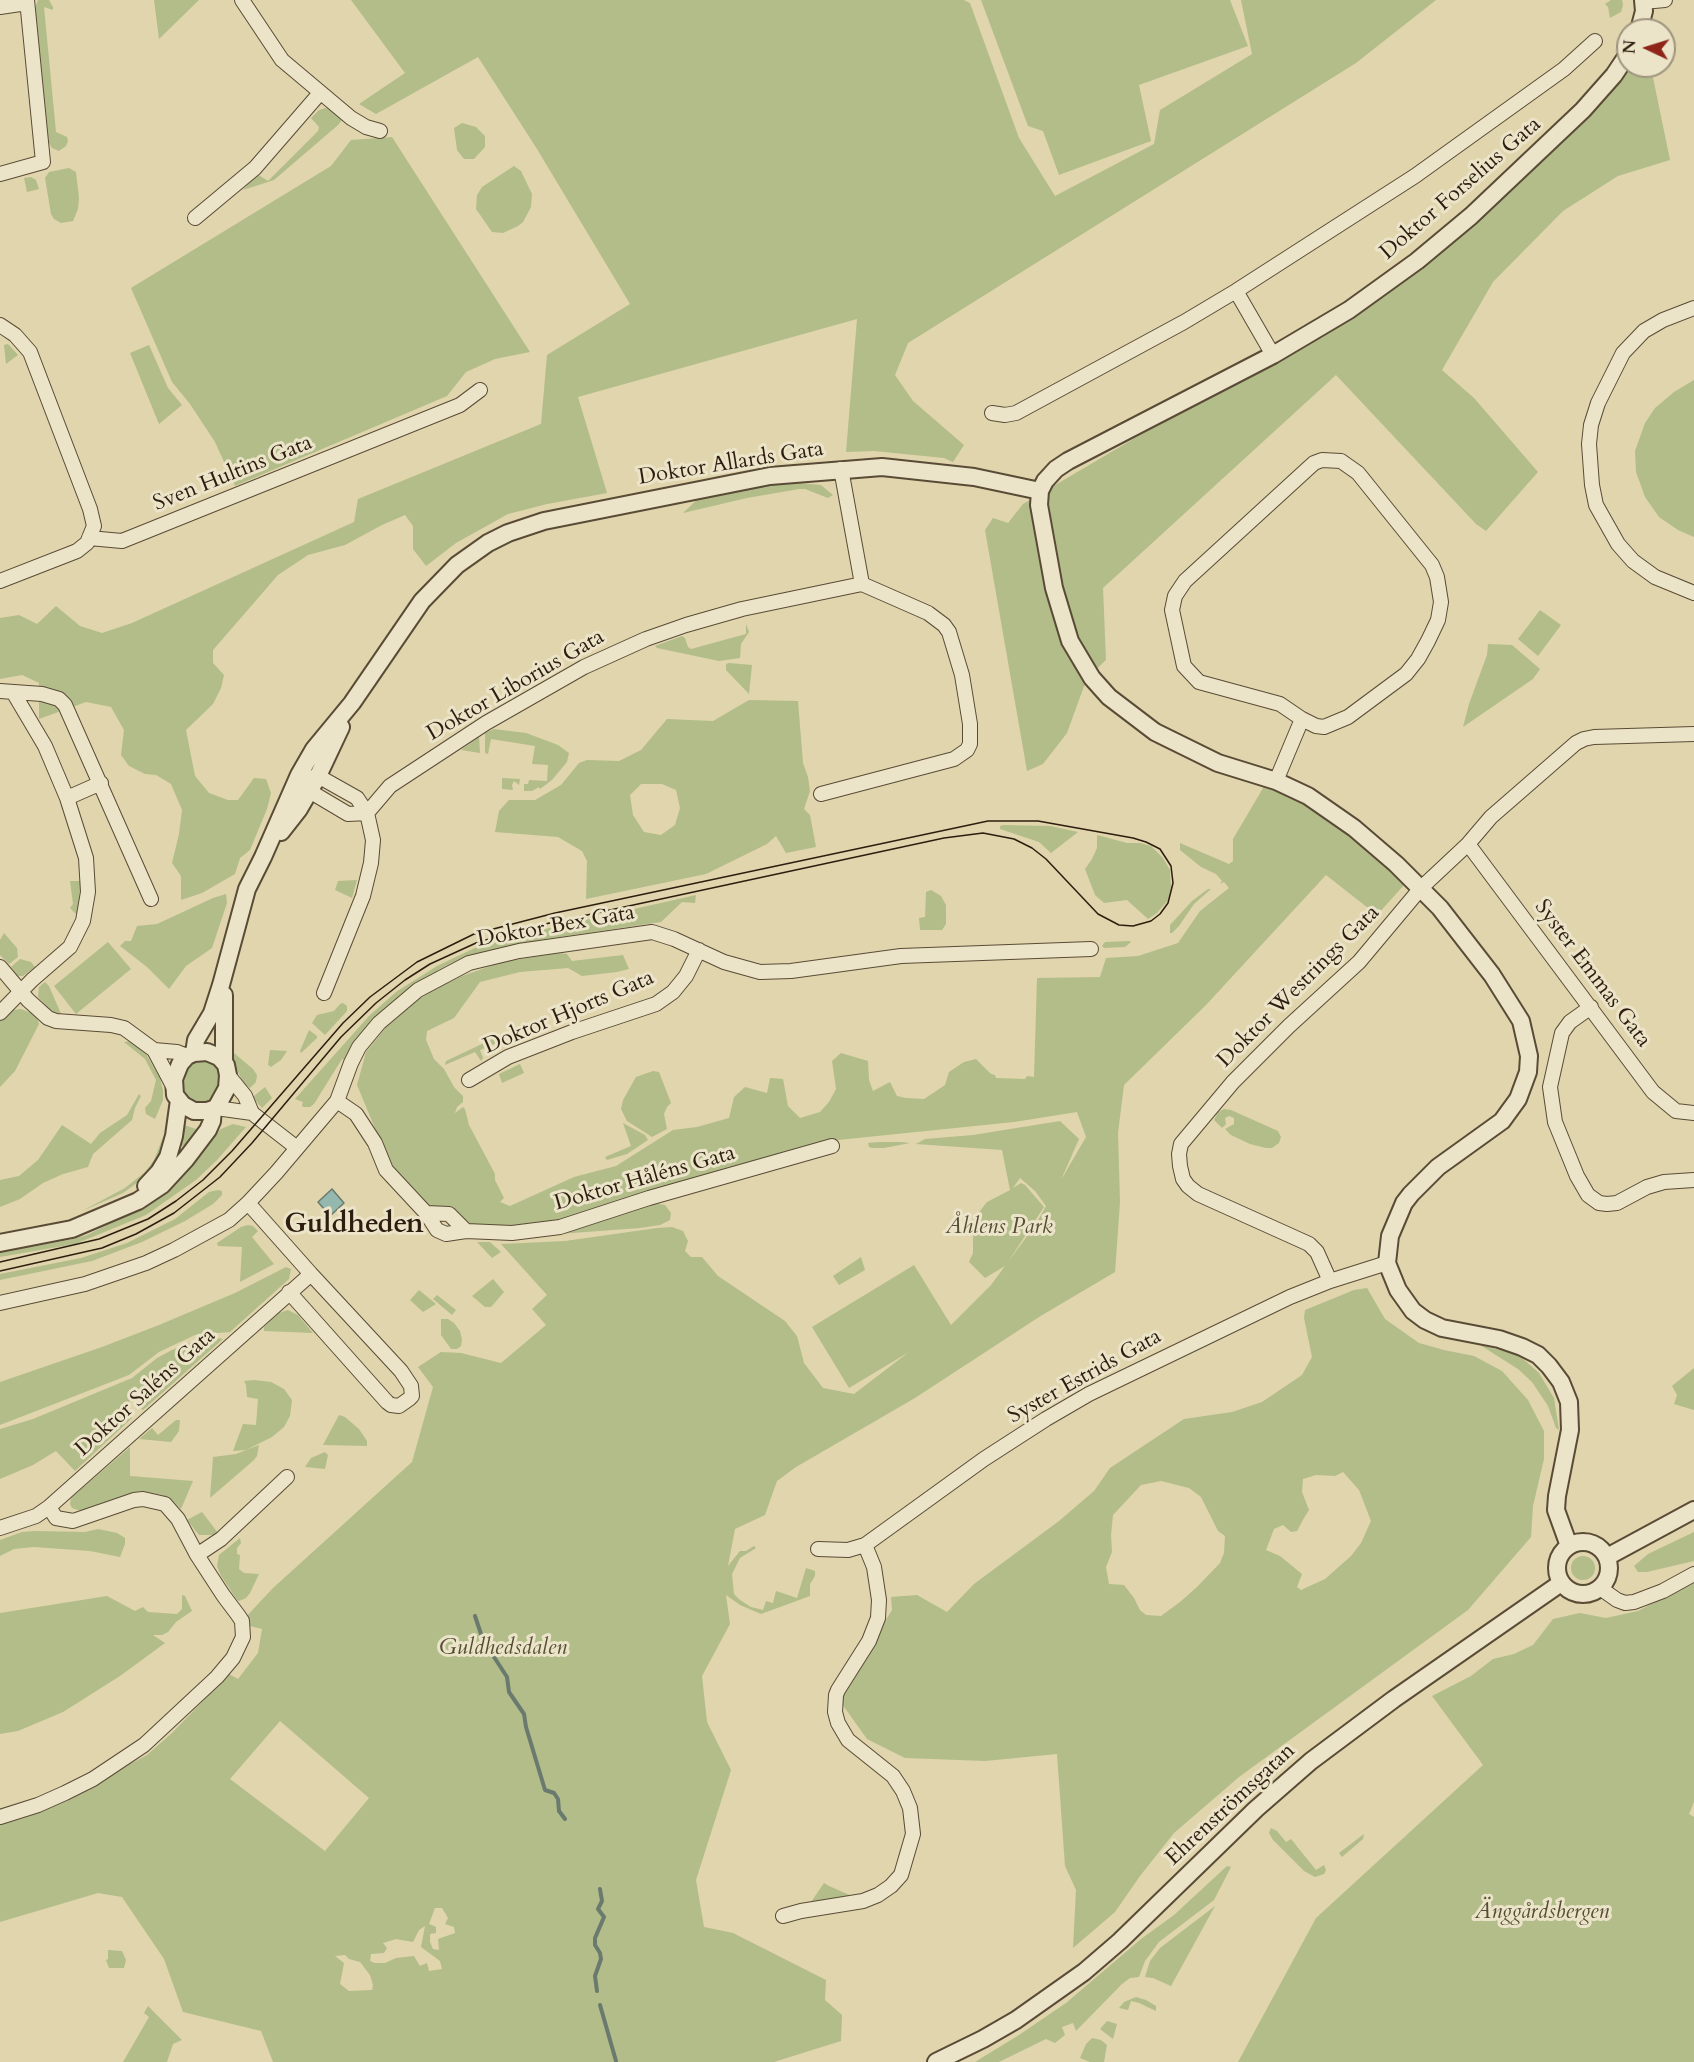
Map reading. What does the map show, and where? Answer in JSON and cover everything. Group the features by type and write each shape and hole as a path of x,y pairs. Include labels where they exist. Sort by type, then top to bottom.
{"street":[{"path":"242,0 282,60 351,118 366,127 380,131"},
{"path":"1642,18 1643,1 1665,0"},
{"path":"0,7 27,2 43,162 0,174"},
{"name":"Doktor Forselius Gata","path":"992,413 1005,415 1016,413 1184,322 1236,291 1415,176 1564,69 1595,41"},
{"name":"Doktor Forselius Gata","path":"1040,490 1050,475 1068,461 1273,355 1349,310 1418,261 1471,216 1583,110 1616,72"},
{"path":"195,218 255,168 320,93"},
{"path":"1236,291 1273,355"},
{"path":"1694,308 1663,320 1644,331 1623,353 1598,403 1591,426 1589,444 1596,505 1618,544 1633,561 1655,577 1694,593"},
{"path":"0,325 24,344 38,372 90,509 94,526 89,538 77,551 0,581"},
{"name":"Sven Hultins Gata","path":"89,538 122,541 460,405 480,390"},
{"path":"1322,460 1341,461 1358,473 1432,565 1437,577 1441,602 1438,620 1428,641 1406,674 1335,724 1324,727 1316,726 1302,719 1280,704 1199,682 1184,666 1172,610 1175,596 1185,581 1314,463 1322,460"},
{"name":"Doktor Allards Gata","path":"120,1209 150,1183 164,1164 172,1143 180,1064 191,1054 196,1040 212,1013 247,888 299,775 314,749 352,703 406,622 457,565 488,543 508,533 544,521 770,476 882,467 974,477 1040,490"},
{"path":"821,794 954,759 967,750 970,744 970,724 962,675 949,632 944,625 928,613 862,584 841,469"},
{"path":"1040,490 1040,514 1062,618 1070,641 1092,678 1109,697 1155,732 1218,763 1276,781 1308,796 1341,819 1396,864 1440,908 1468,942 1521,1021 1527,1046 1528,1072 1518,1099 1502,1121 1438,1167 1411,1194 1404,1203 1390,1236 1387,1263 1398,1290 1413,1311 1425,1320 1442,1328 1499,1339 1522,1347 1538,1355 1561,1382 1569,1402 1570,1423 1556,1510 1569,1546"},
{"name":"Doktor Liborius Gata","path":"367,813 398,780 486,723 584,667 646,639 742,609 862,584"},
{"path":"7,691 42,694 62,702 101,783 150,898"},
{"path":"0,1013 69,947 78,932 87,906 89,883 86,858 68,798 45,746 7,691"},
{"name":"Doktor Allards Gata","path":"263,857 299,808 352,703"},
{"path":"1276,781 1302,719"},
{"name":"Doktor Westrings Gata","path":"1330,1281 1317,1252 1309,1244 1198,1194 1188,1186 1183,1179 1180,1166 1181,1144 1233,1082 1289,1026 1359,962 1421,888 1468,844 1491,817 1569,749 1584,739 1594,737 1694,734"},
{"path":"299,775 313,783 316,795 348,814 367,813 373,840 369,875 324,993"},
{"path":"68,798 101,783"},
{"name":"Syster Emmas Gata","path":"1468,844 1653,1092 1676,1111 1694,1113"},
{"name":"Doktor Bex Gata","path":"0,1303 85,1284 146,1263 229,1220 248,1203 337,1101 355,1055 379,1023 418,990 469,963 519,951 642,932 663,934 724,962 760,972 778,972 901,956 1091,949"},
{"name":"Doktor Hjorts Gata","path":"469,1080 508,1057 572,1032 656,1004 673,992 686,976 699,950"},
{"path":"0,966 48,1018 57,1022 118,1026 154,1050 176,1093 194,1111 214,1109 252,1113"},
{"name":"Doktor Allards Gata","path":"0,1243 72,1229 120,1209 151,1193 179,1168 208,1130 214,1109 227,1088 225,973"},
{"path":"1591,1007 1570,1022 1562,1033 1550,1087 1555,1122 1577,1176 1588,1195 1599,1203 1617,1203 1647,1187 1664,1182 1694,1180"},
{"path":"154,1050 191,1054 207,1052 226,1068 245,1096 252,1113 297,1148"},
{"name":"Doktor Håléns Gata","path":"337,1101 356,1114 375,1143 386,1170 426,1213 448,1214 466,1231 512,1233 560,1227 649,1198 832,1146"},
{"path":"248,1203 408,1380 412,1392 407,1402 396,1406 387,1402 289,1292"},
{"name":"Syster Estrids Gata","path":"818,1549 848,1550 865,1545 984,1459 1089,1394 1220,1329 1330,1281 1387,1263"},
{"name":"Doktor Saléns Gata","path":"0,1528 36,1515 49,1507 310,1274"},
{"path":"197,1555 221,1539 287,1477"},
{"path":"0,1817 38,1805 65,1793 116,1764 158,1733 206,1689 226,1666 243,1637 242,1621 197,1555 178,1519 165,1504 154,1500 134,1500 73,1521 56,1518 49,1507"},
{"path":"1606,1557 1694,1510"},
{"path":"1580,1542 1591,1543 1606,1557 1609,1572 1606,1581 1594,1592 1572,1593 1561,1583 1556,1570 1557,1563 1569,1546 1580,1542"},
{"path":"783,1916 863,1902 878,1895 901,1875 913,1834 910,1808 903,1791 893,1776 848,1740 838,1723 835,1712 838,1690 869,1641 879,1618 874,1567 865,1545"},
{"path":"1600,1588 1617,1600 1625,1603 1634,1602 1663,1591 1694,1574"},
{"name":"Ehrenströmsgatan","path":"936,2062 983,2040 1016,2020 1075,1978 1120,1941 1296,1772 1394,1699 1561,1583"}],"green space":[{"path":"38,0 49,0 53,7 53,10 44,7 56,132 67,137 68,141 66,146 59,151 52,148 49,143 35,8"},
{"path":"154,0 199,0 159,39"},
{"path":"351,0 964,0 970,3 1019,138 1055,196 1154,144 1160,110 1252,54 1241,0 1436,0 1356,63 908,343 895,375 913,401 964,445 953,462 944,458 874,451 846,452 857,319 578,397 607,493 508,514 456,543 426,566 413,549 413,526 405,515 345,545 308,555 278,575 213,650 213,663 224,675 221,688 213,704 186,730 195,776 209,793 228,800 238,800 254,778 266,779 271,793 267,809 250,850 240,858 235,874 202,893 181,900 181,876 172,863 182,810 171,784 156,775 145,774 129,766 121,755 124,730 111,707 86,702 39,719 39,683 22,675 0,679 0,618 19,615 37,624 56,606 80,626 102,633 132,623 354,522 358,499 541,424 547,355 630,304 537,149 478,57 376,114 359,104 405,73"},
{"path":"981,0 1230,0 1248,46 1139,85 1151,141 1059,175 1043,131 1028,126"},
{"path":"1611,0 1622,0 1623,5 1621,12 1610,18 1608,7 1605,4"},
{"path":"1618,78 1653,78 1670,160 1618,176 1563,211 1493,282 1442,370 1474,398 1538,472 1486,531 1476,524 1336,375 1103,588 1106,660 1087,678 1067,733 1043,764 1027,771 985,530 993,518 1008,523 1023,504 1135,438 1230,386 1444,248 1493,207 1589,115"},
{"path":"325,108 332,110 342,120 338,125 274,180 243,190 257,174 268,181 318,131 319,127 311,118 319,110"},
{"path":"462,123 476,127 485,136 485,147 474,159 464,159 457,150 454,128"},
{"path":"392,137 530,352 495,359 466,372 447,396 235,486 215,442 190,404 172,382 131,288 331,166 351,140"},
{"path":"514,166 521,171 532,194 531,207 523,222 518,226 503,233 492,232 476,209 477,195 482,187"},
{"path":"69,168 76,172 78,209 73,221 61,223 51,214 45,178 49,172"},
{"path":"31,177 36,180 39,189 27,192 24,178"},
{"path":"8,344 18,355 6,364 4,345"},
{"path":"149,345 168,388 182,405 159,424 130,353"},
{"path":"1694,380 1694,537 1678,530 1659,517 1645,497 1636,472 1635,451 1645,423 1655,408 1674,392"},
{"path":"790,482 821,485 833,495 828,498 799,489 683,513 701,496 746,487"},
{"path":"1540,610 1561,625 1538,656 1518,639"},
{"path":"746,624 749,632 741,644 740,658 719,661 655,646 682,636 691,649 746,634"},
{"path":"1488,644 1512,645 1540,669 1533,679 1463,727 1487,655"},
{"path":"726,664 752,665 749,694 726,670"},
{"path":"749,700 798,701 803,763 810,791 804,809 810,815 816,847 786,853 776,836 767,844 706,874 586,899 587,861 582,851 558,837 495,832 499,811 509,800 535,800 561,785 579,763 587,760 619,761 641,750 667,719 713,721","holes":["641,784 662,784 676,790 680,808 675,825 661,835 644,832 633,815 630,795"]},
{"path":"494,729 526,733 558,745 569,753 567,762 552,780 540,789 539,787 532,791 524,791 524,784 528,784 529,780 547,781 548,765 532,764 535,746 491,739 488,754 485,753 485,733"},
{"path":"479,737 480,753 461,750"},
{"path":"502,778 520,779 519,785 514,781 513,790 502,789"},
{"name":"Guldhedsdalen","path":"1266,783 1315,805 1405,884 1377,915 1326,875 1206,1005 1124,1085 1118,1133 1120,1202 1115,1272 1039,1317 915,1398 796,1467 777,1481 765,1515 735,1529 728,1566 740,1551 746,1551 754,1546 756,1548 740,1558 732,1574 734,1594 751,1607 763,1610 766,1601 773,1603 776,1591 797,1598 806,1568 815,1571 815,1576 810,1584 810,1596 761,1614 740,1605 726,1595 730,1624 702,1676 707,1722 731,1770 696,1880 704,1927 733,1933 826,1980 825,2000 842,2015 841,2041 774,2062 273,2062 261,2031 183,2012 164,1959 122,1897 98,1893 0,1922 0,1820 71,1798 147,1755 172,1733 229,1674 238,1679 258,1653 262,1629 250,1626 245,1618 273,1588 412,1462 433,1387 418,1367 441,1352 461,1353 501,1363 546,1325 532,1309 547,1295 501,1244 565,1241 657,1228 672,1227 683,1231 688,1241 685,1251 691,1257 702,1257 718,1276 785,1321 797,1336 804,1363 823,1388 854,1394 909,1352 849,1388 812,1327 914,1265 951,1325 991,1285 1005,1266 985,1278 969,1262 973,1253 973,1220 987,1202 1010,1190 1002,1150 916,1144 925,1139 973,1135 1060,1121 1079,1139 1061,1180 1086,1137 1077,1112 1014,1122 838,1140 723,1171 569,1219 497,1227 469,1225 456,1212 429,1209 391,1167 357,1085 366,1052 396,1015 431,991 462,976 502,962 558,953 567,954 572,961 623,955 629,969 617,972 582,976 568,968 520,972 480,982 454,1018 427,1031 426,1040 434,1059 463,1096 463,1102 457,1107 455,1113 463,1107 465,1109 469,1125 495,1174 495,1180 504,1198 500,1202 510,1206 574,1177 616,1166 673,1130 697,1127 729,1118 734,1097 745,1087 767,1093 770,1078 783,1079 788,1106 800,1118 820,1112 836,1089 832,1061 841,1053 868,1061 869,1080 873,1091 890,1082 897,1096 906,1098 924,1099 945,1085 949,1072 964,1062 976,1059 996,1078 1034,1077 1037,978 1100,977 1106,958 1138,956 1178,943 1200,911 1229,888 1224,882 1220,884 1222,881 1216,874 1201,867 1180,850 1180,843 1229,864 1233,861 1233,839","holes":["1020,1178 1035,1191 1046,1206 1036,1224 1008,1262 1044,1207 1025,1185 1021,1183 1013,1188","280,1721 369,1798 325,1851 230,1779","435,1908 442,1908 448,1918 445,1924 454,1927 455,1933 438,1939 439,1950 433,1949 430,1942 430,1934 436,1933 436,1927 429,1924","425,1926 421,1947 440,1961 442,1969 429,1971 427,1963 420,1966 414,1956 396,1958 385,1963 370,1961 371,1954 384,1953 387,1948 383,1943 396,1939 413,1942 419,1930","345,1955 349,1959 360,1962 370,1975 372,1990 349,1991 340,1984 344,1963 335,1956"]},
{"path":"1003,825 1050,826 1078,832 1051,853 1039,842 1000,829"},
{"path":"1097,835 1127,843 1151,846 1163,858 1170,870 1171,887 1168,900 1157,913 1148,919 1127,900 1104,903 1095,895 1085,869 1097,848"},
{"path":"357,880 352,898 335,890 338,881"},
{"path":"70,881 81,881 77,915 70,908 73,904"},
{"path":"1211,889 1194,904 1179,926 1170,933 1170,925 1192,901"},
{"path":"931,890 941,896 946,905 946,924 942,930 920,930 919,918 925,917 926,892"},
{"path":"226,894 227,903 212,948 186,966 169,989 147,967 120,946 125,941 131,941 137,926 157,924"},
{"path":"696,895 695,903 682,902 661,922 490,950 460,959 440,969 398,997 366,1029 344,1060 342,1059 314,1104 310,1107 303,1107 303,1102 295,1099 369,1016 396,992 437,966 477,947 510,937"},
{"path":"4,933 17,948 18,957 9,964 0,955 0,940"},
{"path":"108,942 131,969 76,1014 54,986"},
{"path":"1105,942 1131,942 1125,947 1104,948 1102,946"},
{"path":"20,959 31,962 35,967 23,976 18,976 11,967"},
{"path":"45,982 62,1016 50,1010 38,997 39,987"},
{"path":"343,1003 347,1006 347,1011 325,1035 312,1023 317,1015 334,1011"},
{"path":"21,1009 37,1017 39,1024 15,1071 0,1087 0,1020 12,1010"},
{"path":"309,1030 317,1038 301,1053 300,1051"},
{"path":"503,1034 507,1035 512,1048 506,1039 480,1050 483,1058 481,1061 475,1052 445,1065 446,1061"},
{"path":"131,1041 146,1054 160,1078 163,1100 155,1119 146,1114 145,1108 151,1101 156,1080 145,1059 124,1042"},
{"path":"270,1050 287,1051 281,1060 271,1067 268,1065"},
{"path":"234,1053 257,1075 256,1082 250,1088 243,1083 232,1054"},
{"path":"214,1060 220,1070 220,1086 210,1102 202,1105 189,1101 183,1092 182,1085 183,1076 190,1061"},
{"path":"520,1064 524,1073 502,1083 499,1074"},
{"path":"653,1071 659,1072 671,1103 664,1114 667,1129 652,1137 627,1121 621,1109 623,1100 636,1077"},
{"path":"265,1087 272,1098 262,1108 254,1096"},
{"path":"139,1094 141,1096 132,1120 93,1154 88,1167 43,1183 20,1199 0,1207 0,1180 19,1176 38,1160 62,1125 91,1144 100,1133 127,1115"},
{"path":"1224,1109 1278,1131 1281,1137 1279,1143 1272,1148 1266,1148 1250,1144 1231,1135 1225,1129 1234,1124 1234,1118 1229,1116 1225,1118 1226,1124 1222,1128 1214,1120 1218,1112"},
{"path":"623,1123 645,1135 648,1140 627,1154 607,1160 605,1157 631,1146"},
{"path":"181,1124 199,1130 190,1146 181,1146"},
{"path":"233,1124 246,1127 196,1180 146,1215 75,1244 0,1257 0,1252 87,1235 139,1209 221,1129"},
{"path":"165,1132 167,1134 162,1150 145,1177 123,1193 82,1211 125,1188 145,1172 154,1160"},
{"path":"868,1143 910,1143 884,1148 869,1147"},
{"path":"222,1191 222,1195 213,1204 142,1242 92,1261 0,1280 0,1274 81,1258 127,1243 175,1219 209,1192"},
{"path":"653,1203 665,1205 671,1213 670,1220 660,1225 640,1228 505,1238"},
{"path":"248,1225 258,1231 252,1237 274,1264 240,1282 242,1247 218,1246 217,1243"},
{"path":"477,1242 490,1242 501,1252 492,1258"},
{"path":"861,1257 865,1270 839,1285 833,1276"},
{"path":"286,1267 291,1269 289,1279 230,1332 195,1335 159,1352 129,1375 0,1425 0,1382 159,1325 235,1293"},
{"path":"493,1279 504,1292 491,1307 485,1307 472,1296"},
{"path":"1367,1288 1385,1319 1419,1343 1474,1356 1502,1371 1528,1400 1544,1431 1544,1459 1533,1506 1531,1537 1468,1610 1239,1777 1174,1833 1115,1912 1073,1948 1076,1890 1065,1866 1057,1754 985,1761 905,1758 867,1739 837,1697 892,1610 891,1597 917,1595 947,1612 974,1584 1059,1521 1094,1491 1110,1468 1184,1419 1232,1412 1262,1402 1302,1375 1312,1357 1304,1318 1305,1310 1354,1290","holes":["1343,1472 1359,1490 1371,1521 1361,1543 1351,1556 1325,1579 1301,1590 1297,1587 1302,1574 1280,1556 1266,1550 1274,1529 1283,1525 1291,1532 1297,1531 1309,1510 1302,1492 1303,1479 1316,1475 1335,1476","1161,1481 1189,1488 1201,1497 1218,1531 1225,1536 1224,1553 1220,1563 1197,1587 1161,1616 1146,1615 1140,1610 1124,1585 1109,1584 1106,1567 1112,1552 1113,1515 1141,1485"]},
{"path":"419,1290 436,1304 423,1312 410,1300"},
{"path":"437,1295 456,1310 452,1315 433,1299"},
{"path":"288,1310 298,1315 313,1333 264,1331 264,1327 279,1313"},
{"path":"441,1319 448,1319 460,1331 461,1346 457,1349 451,1349 441,1335"},
{"path":"223,1339 143,1410 131,1400 124,1408 132,1418 75,1471 56,1451 33,1465 0,1479 0,1429 33,1419 132,1378 157,1358 172,1350 197,1340"},
{"path":"1480,1345 1521,1357 1539,1373 1554,1398 1559,1430 1556,1428 1548,1406 1532,1382 1518,1369"},
{"path":"1694,1368 1694,1410 1674,1404 1677,1395 1672,1386"},
{"path":"244,1381 271,1382 284,1389 292,1400 290,1416 284,1427 272,1437 246,1450 233,1451 243,1424 256,1425 258,1399 247,1397"},
{"path":"339,1415 345,1417 359,1429 367,1441 367,1446 323,1445"},
{"path":"176,1420 180,1420 179,1431 171,1442 139,1439 152,1428 158,1435"},
{"path":"259,1445 254,1460 210,1498 213,1457 236,1454"},
{"path":"130,1447 130,1476 193,1481 181,1509 172,1500 162,1495 140,1491 81,1511 72,1508 71,1498"},
{"path":"325,1452 328,1455 325,1469 305,1467 311,1458"},
{"path":"202,1512 218,1533 215,1535 199,1535 187,1520"},
{"path":"98,1529 117,1533 125,1538 120,1557 90,1551 34,1547 14,1549 0,1556 0,1540 22,1532 85,1532"},
{"path":"1694,1532 1694,1561 1647,1572 1638,1572 1634,1566 1648,1554"},
{"path":"240,1538 241,1543 237,1548 237,1554 240,1555 239,1569 244,1573 259,1574 250,1593 239,1601 221,1576 217,1566 219,1555"},
{"path":"1583,1556 1591,1560 1595,1568 1591,1576 1583,1580 1575,1576 1571,1568 1575,1560"},
{"name":"Änggårdsbergen","path":"1694,1582 1694,1802 1689,1814 1694,1817 1694,2062 1238,2062 1316,1918 1483,1765 1432,1696 1471,1676 1493,1659 1514,1654 1533,1645 1553,1619 1580,1613 1606,1618 1638,1611"},
{"path":"182,1595 185,1596 192,1611 176,1622 168,1632 153,1635 165,1643 120,1676 63,1712 18,1731 0,1734 0,1613 107,1596 135,1611 143,1607 148,1612 177,1614 182,1609"},
{"path":"1271,1828 1277,1831 1286,1842 1291,1839 1316,1870 1324,1865 1326,1870 1324,1874 1315,1877 1304,1871 1273,1840 1269,1833"},
{"path":"1364,1834 1363,1839 1342,1857 1339,1853"},
{"path":"1227,1866 1231,1867 1214,1900 1159,1942 1145,1961 1139,1977 1130,1978 1122,1984 1076,2031 1073,2023 1062,2027 1065,2035 1055,2043 1046,2039 999,2062 975,2062 1066,2003 1141,1939 1174,1915"},
{"path":"824,1883 829,1886 854,1897 809,1905"},
{"path":"1215,1906 1171,1986 1145,1977 1150,1961 1160,1948"},
{"path":"108,1950 122,1951 126,1960 124,1968 109,1968 106,1960"},
{"path":"1136,1997 1156,2006 1156,2011 1131,2001 1128,2010 1119,2008 1124,2002"},
{"path":"148,2006 182,2040 173,2044 167,2062 123,2062 149,2017 144,2013"},
{"path":"1107,2021 1117,2024 1113,2039 1100,2029"},
{"path":"1092,2038 1101,2040 1107,2045 1104,2062 1090,2062 1080,2058 1086,2044"}],"water":[{"path":"332,1189 344,1203 330,1216 318,1202"}],"waterway":[{"path":"475,1616 483,1640 507,1677 509,1692 524,1714 545,1790 554,1793 558,1799 559,1811 565,1819"},
{"path":"597,1991 595,1976 601,1959 595,1945 595,1938 604,1917 598,1909 602,1901 600,1889"},
{"path":"600,2005 616,2061"}],"tram line":[{"path":"0,1262 99,1239 148,1219 176,1201 203,1180 232,1151 343,1023 370,997 417,962 474,934 555,913 988,821 1038,821 1133,838 1160,849 1171,866 1173,883 1168,903 1151,921 1133,926 1119,925 1098,914 1046,859 1032,848 1014,839 983,833 944,838 522,929 476,943 430,964 376,1003 341,1037 252,1143 220,1177 174,1213 136,1234 102,1248 0,1271"}],"district":[{"name":"Guldheden","path":"354,1226"}],"park label":[{"name":"Åhlens Park","path":"999,1228"}]}
